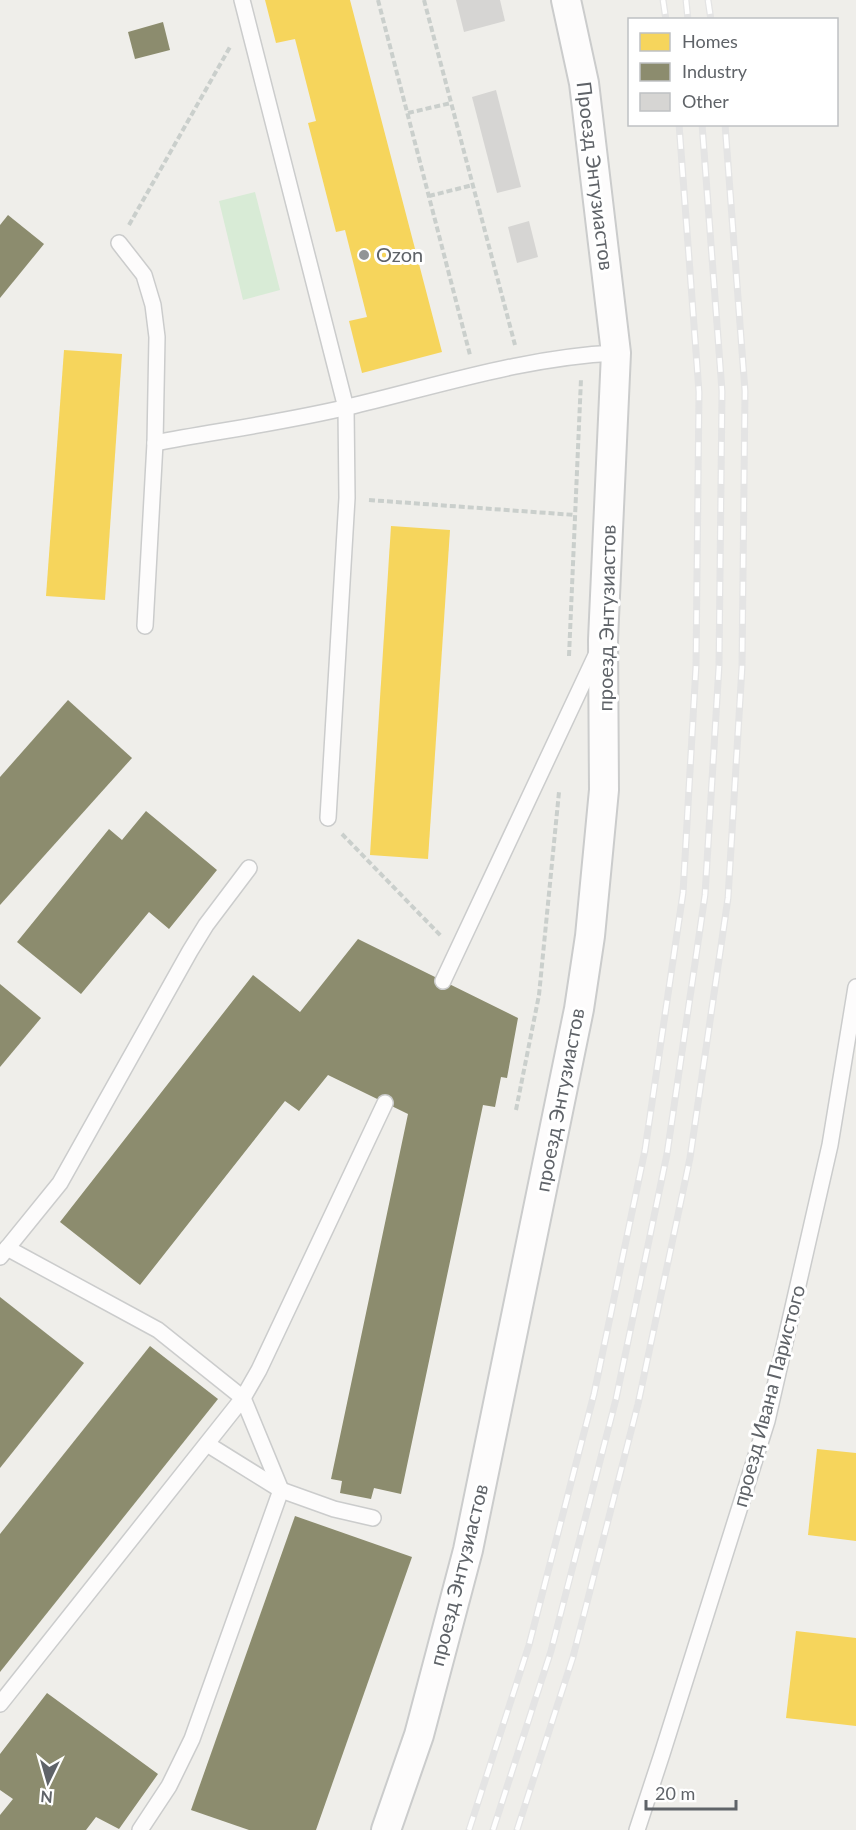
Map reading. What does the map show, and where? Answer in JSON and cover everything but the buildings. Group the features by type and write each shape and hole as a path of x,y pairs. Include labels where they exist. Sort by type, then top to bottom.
{"street":[{"name":"Проезд Энтузиастов","path":"566,0 584,83 616,353"},
{"name":"проезд Энтузиастов","path":"386,1830 420,1735 468,1550 579,1009 590,936 604,790 603,640 616,353"}],"lane":[{"path":"242,0 346,408 347,498 328,818"},
{"path":"119,243 144,275 153,305 157,337 155,443 145,626"},
{"path":"155,443 346,408 520,365 582,354 616,353"},
{"path":"443,981 603,640"},
{"path":"140,1830 169,1786 192,1739 281,1490 243,1398 158,1330 4,1252 60,1183 190,951 206,925 249,868"},
{"name":"проезд Ивана Паристого","path":"637,1830 767,1421 830,1145 856,987"},
{"path":"0,1704 243,1398 259,1370 385,1103"},
{"path":"207,1444 281,1490 334,1509 373,1518"}],"path":[{"path":"378,0 476,376"},
{"path":"424,0 520,365"},
{"path":"119,243 246,17"},
{"path":"408,114 451,103"},
{"path":"429,196 473,185"},
{"path":"347,498 575,514"},
{"path":"328,818 456,952"}],"green space":[{"path":"255,192 280,290 243,300 219,201"}],"railway":[{"path":"663,0 666,18"},
{"path":"686,0 688,18"},
{"path":"708,0 711,18"},
{"path":"469,1830 529,1645 594,1394 645,1150 683,893 696,666 699,392 679,126"},
{"path":"493,1830 551,1651 616,1399 667,1154 705,895 719,666 722,391 702,126"},
{"path":"517,1830 573,1657 638,1404 690,1158 728,898 742,667 745,391 725,126"}],"place":[{"name":"Ozon","path":"364,255"}]}
